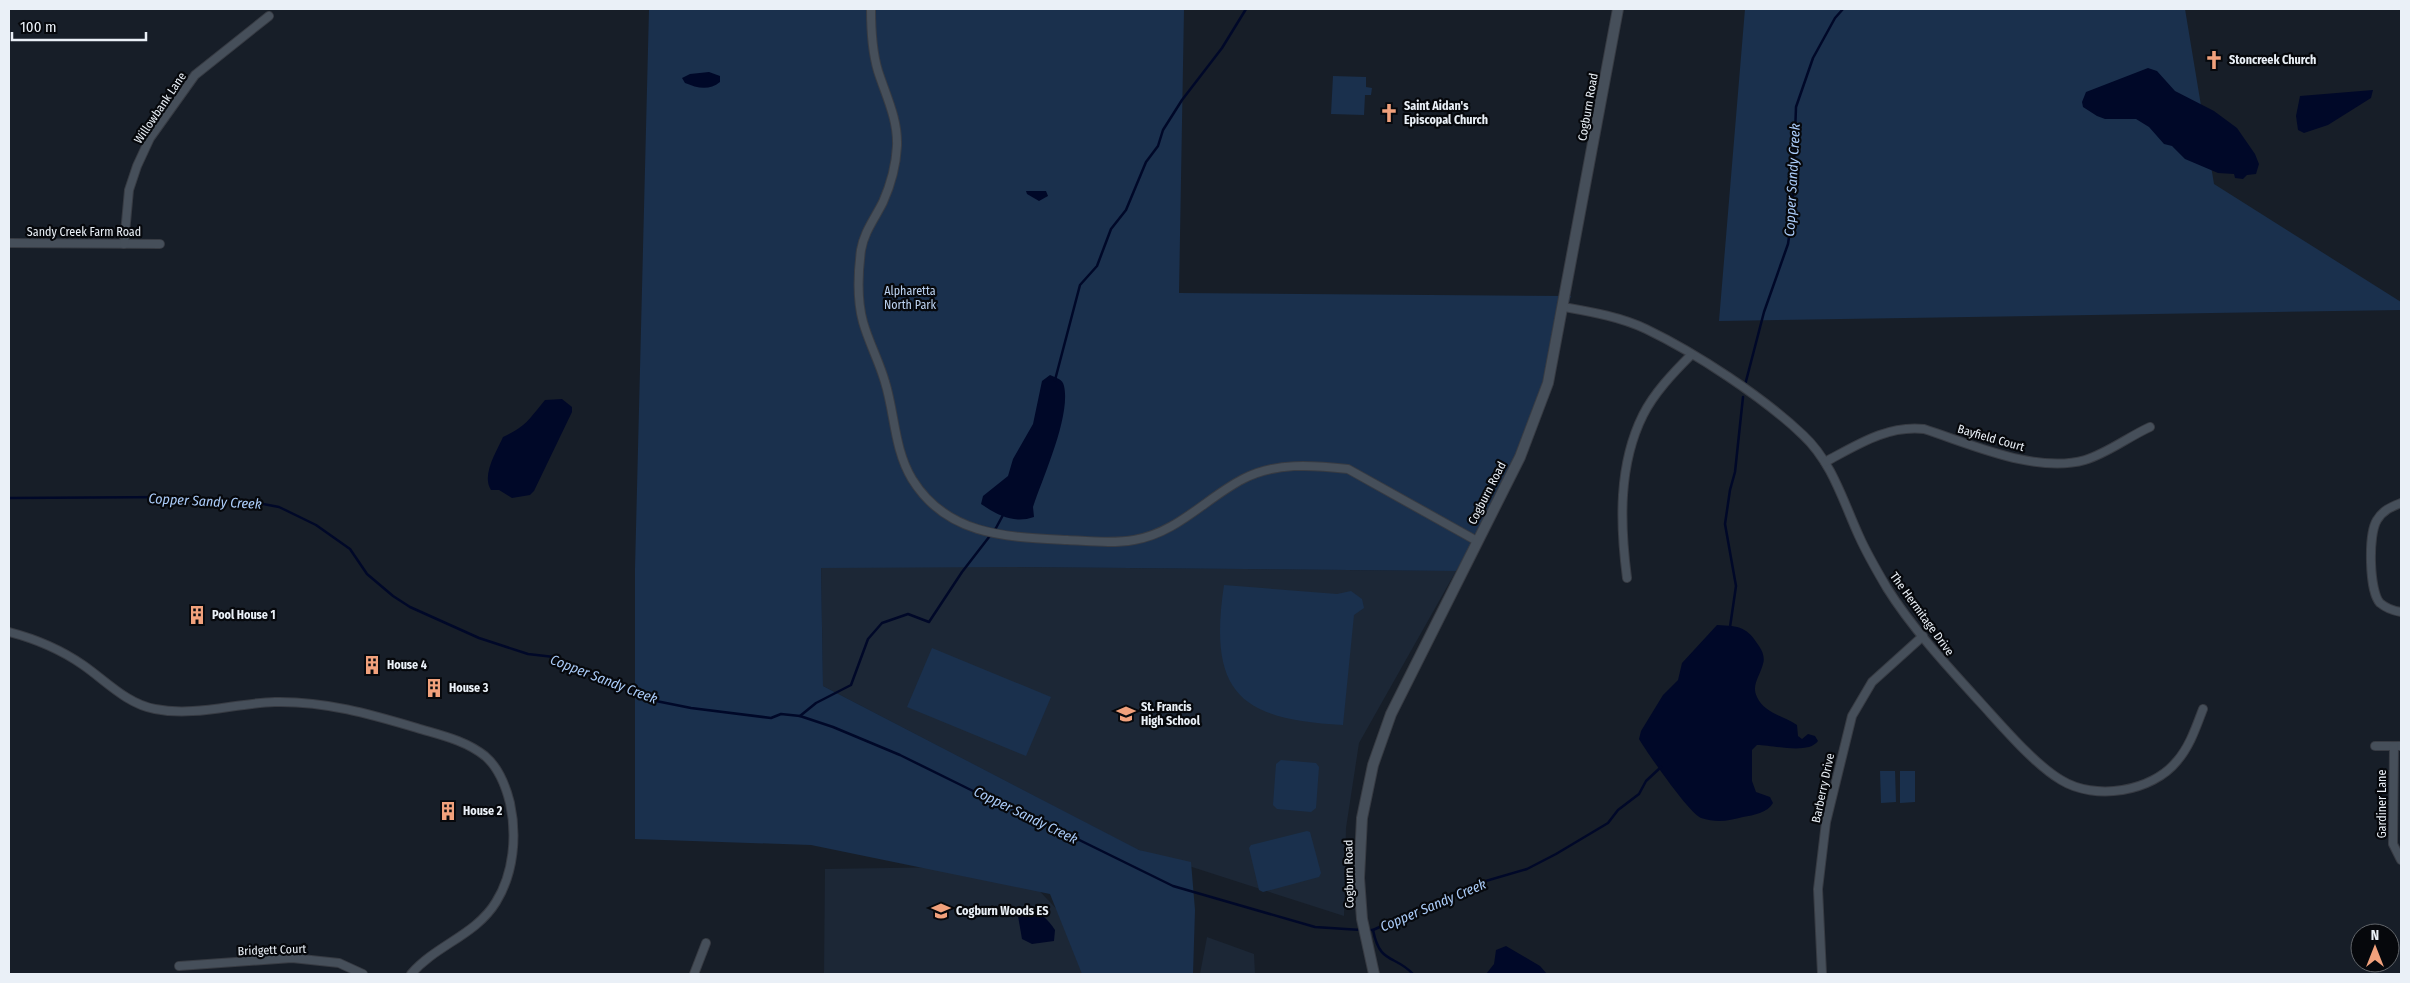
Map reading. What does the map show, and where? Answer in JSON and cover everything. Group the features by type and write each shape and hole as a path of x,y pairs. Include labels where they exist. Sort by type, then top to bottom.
{"street":[{"path":"871,9 874,55 893,113 897,147 891,179 882,203 865,235 861,249 860,306 863,322 887,389 901,454 912,479 938,509 956,520 995,535 1121,542 1144,538 1167,529 1232,486 1257,473 1284,467 1333,467 1348,469 1477,541"},
{"name":"Cogburn Road","path":"1374,974 1362,919 1359,878 1361,834 1367,791 1376,756 1391,714 1520,457 1548,383 1564,307 1618,9"},
{"name":"Willowbank Lane","path":"124,244 129,190 137,166 150,138 195,75 269,16"},
{"name":"Sandy Creek Farm Road","path":"9,243 160,244"},
{"name":"The Hermitage Drive","path":"1564,307 1602,314 1646,329 1723,374 1769,407 1804,436 1825,462 1860,539 1887,589 1936,655 2003,727 2053,774 2076,787 2116,790 2129,788 2154,779 2176,763 2184,752 2203,709"},
{"path":"1627,578 1622,524 1623,498 1632,445 1643,414 1658,392 1691,355"},
{"name":"Bayfield Court","path":"1825,462 1879,434 1911,428 1924,430 2020,458 2046,463 2073,463 2099,455 2150,427"},
{"path":"2401,503 2386,509 2376,521 2371,538 2373,589 2380,602 2392,610 2401,612"},
{"path":"9,632 34,639 58,649 82,664 124,697 153,709 187,712 275,702 328,705 364,712 457,740 486,757 497,770 512,814 513,846 504,886 486,916 435,953 411,974"},
{"name":"Barberry Drive","path":"1822,974 1818,889 1826,822 1852,716 1857,704 1872,682 1923,636"},
{"path":"2375,746 2397,746"},
{"name":"Gardiner Lane","path":"2397,746 2393,844 2401,860"},
{"path":"694,974 706,942"},
{"name":"Bridgett Court","path":"179,966 292,958 339,963 363,974"}],"shaded area":[{"path":"2148,68 2157,71 2175,91 2214,111 2237,128 2255,154 2259,164 2256,174 2247,175 2243,179 2235,178 2234,174 2218,173 2185,159 2172,146 2164,144 2149,127 2136,119 2105,119 2083,107 2082,102 2086,92"},
{"path":"709,72 720,76 720,82 712,87 694,86 685,83 682,78 690,74"},
{"path":"2373,90 2371,98 2328,125 2304,133 2298,130 2296,116 2300,96"},
{"path":"1026,191 1046,191 1048,196 1039,201 1027,194"},
{"path":"1050,375 1059,379 1063,384 1065,399 1060,430 1033,507 1034,517 1013,519 993,512 981,504 983,496 1008,476 1013,459 1033,424 1042,381"},
{"path":"562,399 572,407 572,412 534,491 530,495 512,498 499,490 491,490 488,484 489,470 503,437 523,425 545,400"},
{"name":"St. Francis High School","path":"821,567 1456,571 1359,743 1346,828 1344,916 1136,849 823,686"},
{"path":"1717,625 1737,627 1751,635 1764,657 1755,688 1755,693 1760,702 1769,711 1797,725 1798,736 1802,739 1808,734 1815,736 1818,741 1807,748 1757,745 1752,750 1752,781 1756,792 1770,797 1773,803 1760,813 1733,820 1712,821 1695,814 1669,782 1639,739 1641,731 1663,695 1678,680 1682,663"},
{"name":"Cogburn Woods ES","path":"1016,866 1097,952 1096,974 824,974 825,869"},
{"path":"1026,911 1035,912 1049,922 1055,930 1054,941 1032,944 1022,939 1018,916"},
{"path":"1207,937 1254,954 1255,974 1200,974"},
{"path":"1506,946 1540,966 1547,974 1486,974 1494,964 1496,950"}],"green space":[{"name":"Alpharetta North Park","path":"649,9 1184,9 1179,293 1571,296 1536,406 1496,506 1456,571 1008,567 821,568 823,686 1139,850 1191,862 1195,910 1193,974 1082,974 1050,894 811,845 635,839 635,569"},
{"path":"1745,9 2185,9 2214,184 2401,302 2401,310 1719,321"},
{"path":"1333,76 1366,77 1366,87 1372,88 1371,95 1365,95 1364,115 1331,114"},
{"path":"1224,585 1337,594 1351,591 1362,599 1364,608 1354,615 1343,725 1307,722 1278,716 1255,707 1238,693 1227,675 1221,651 1220,622"},
{"path":"932,648 1051,697 1026,756 907,707"},
{"path":"1281,760 1316,763 1319,767 1316,808 1311,812 1277,809 1273,805 1276,764"},
{"path":"1880,771 1895,771 1896,802 1881,803"},
{"path":"1900,771 1915,771 1915,802 1900,803"},
{"path":"1307,831 1310,832 1321,873 1319,877 1263,892 1259,890 1249,848 1251,845"}],"waterway":[{"path":"1055,380 1080,285 1097,266 1111,229 1126,210 1146,162 1158,146 1163,130 1182,100 1222,48 1246,9"},
{"name":"Copper Sandy Creek","path":"1745,385 1764,312 1788,244 1792,216 1796,107 1813,58 1835,18 1843,9"},
{"name":"Copper Sandy Creek","path":"1730,627 1736,586 1725,524 1730,490 1735,472 1743,397"},
{"name":"Copper Sandy Creek","path":"9,498 175,497 248,501 279,507 316,525 350,549 367,574 393,596 410,607 479,638 528,654 554,657 651,700 691,708 771,718 781,714 800,716 833,727 900,755 973,791 1006,804 1173,886 1315,927 1361,930"},
{"path":"800,716 816,703 851,685 868,639 882,623 908,614 929,622 962,572 996,528 1003,515"},
{"name":"Copper Sandy Creek","path":"1366,930 1373,930 1472,885 1527,869 1556,854 1608,823 1618,810 1639,794 1646,781 1661,767"},
{"path":"1373,930 1376,941 1384,954 1413,974"}],"place":[{"name":"Stoncreek Church","path":"2214,60"},
{"name":"Saint Aidan's Episcopal Church","path":"1389,113"},
{"name":"Pool House 1","path":"197,615"},
{"name":"House 4","path":"372,665"},
{"name":"House 3","path":"434,688"},
{"name":"St. Francis High School","path":"1126,714"},
{"name":"House 2","path":"448,811"},
{"name":"Cogburn Woods ES","path":"941,911"}]}
